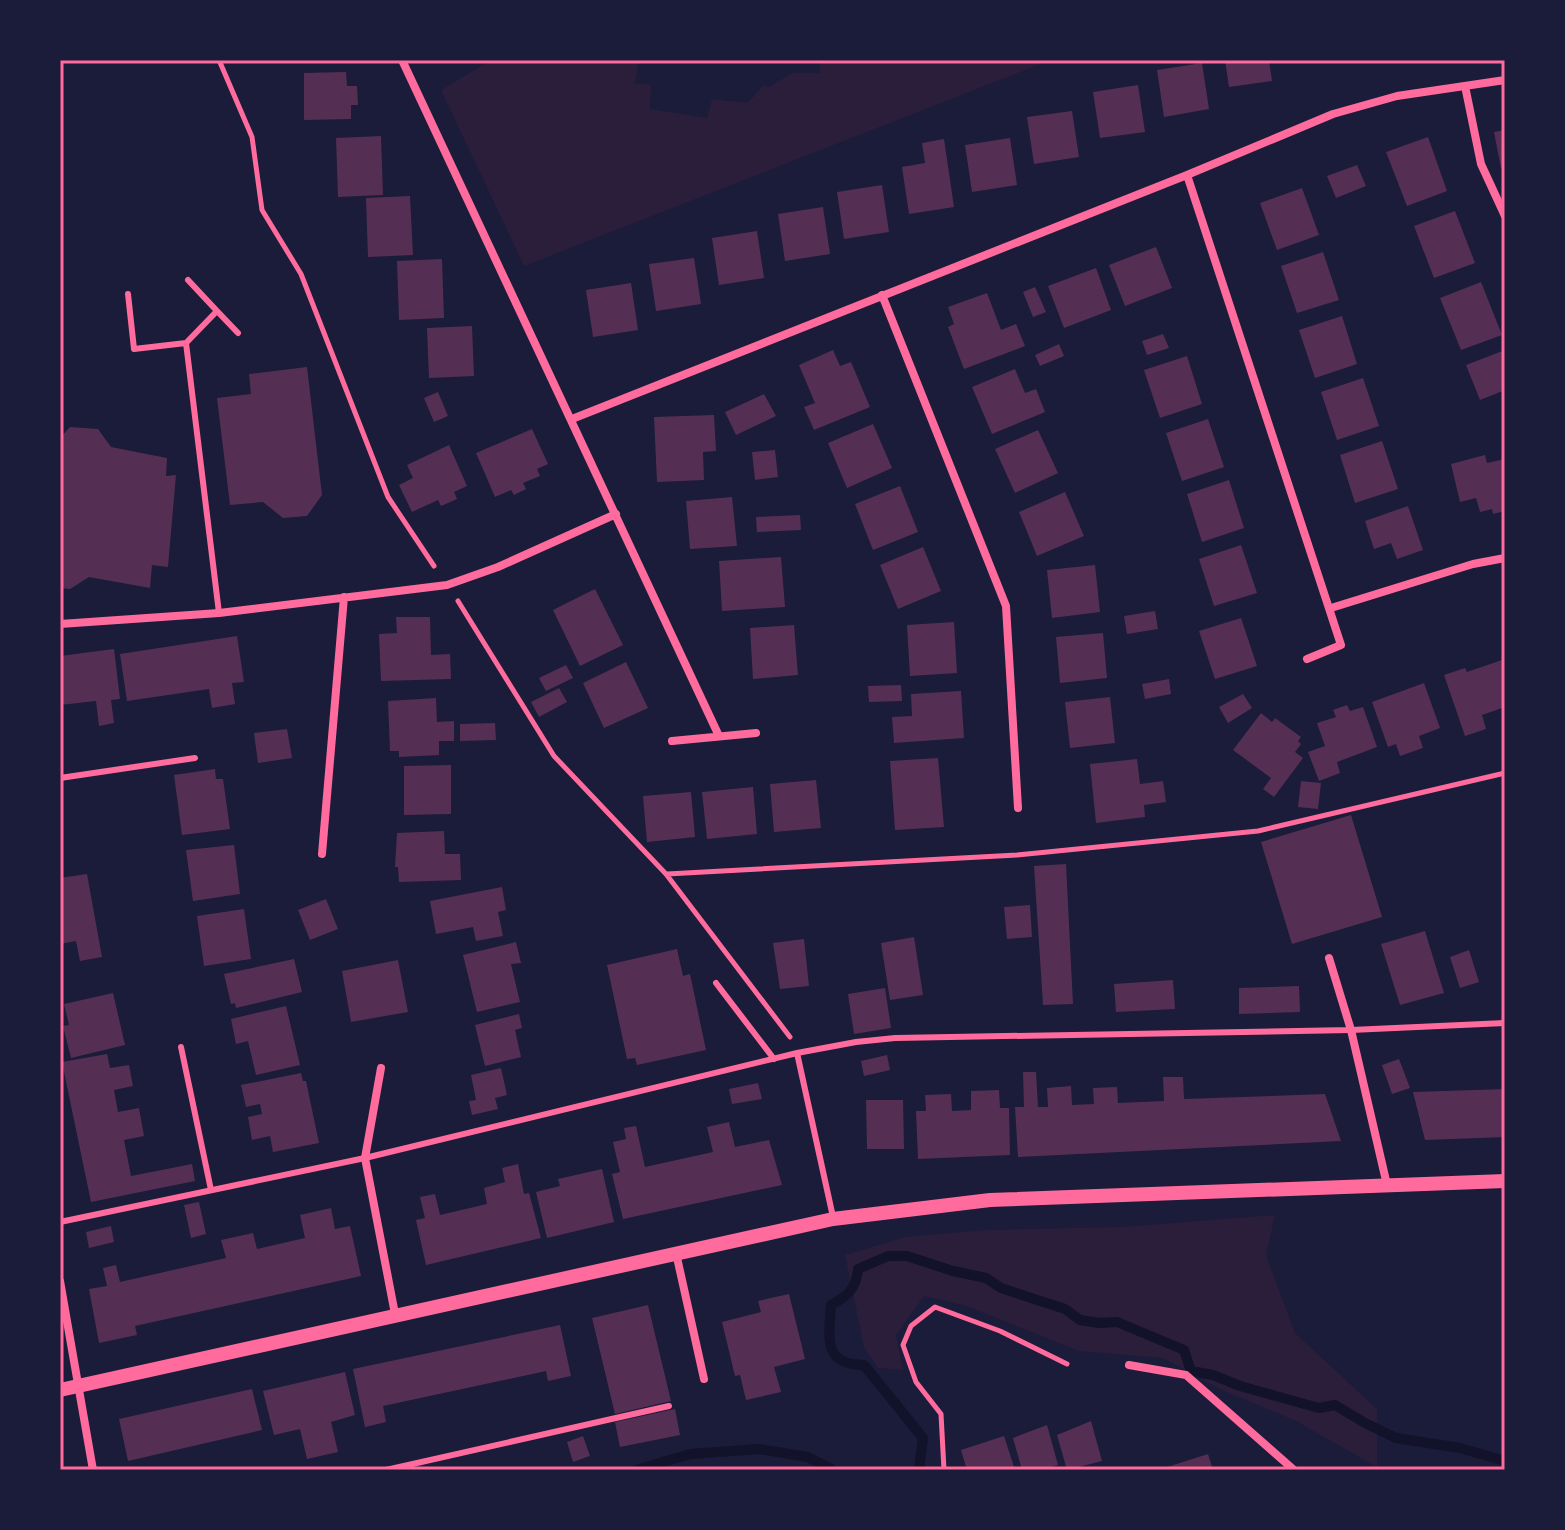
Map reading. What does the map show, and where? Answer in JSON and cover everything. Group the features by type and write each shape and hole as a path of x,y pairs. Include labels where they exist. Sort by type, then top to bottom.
{"street":[{"path":"402,60 719,736"},
{"path":"572,419 1333,114 1397,96 1505,80"},
{"path":"1465,86 1481,164 1505,216"},
{"path":"1187,175 1341,645 1307,659"},
{"path":"882,295 1006,606 1018,808"},
{"path":"60,624 219,613 447,585 498,567 616,514"},
{"path":"1331,608 1473,564 1505,558"},
{"path":"322,854 344,597"},
{"path":"672,741 756,733"},
{"path":"1329,958 1351,1030 1387,1185"},
{"path":"381,1068 365,1158 395,1314"},
{"path":"60,1390 833,1219 990,1200 1505,1181"},
{"path":"676,1253 704,1379"},
{"path":"60,1281 93,1470"},
{"path":"1129,1365 1186,1375 1294,1470"}],"lane":[{"path":"188,280 238,333"},
{"path":"128,294 134,349 186,343 217,311"},
{"path":"186,343 219,613"},
{"path":"60,778 195,758"},
{"path":"716,983 774,1059"},
{"path":"60,1222 365,1158 797,1053 856,1042 895,1038 1351,1030 1505,1023"},
{"path":"181,1047 211,1190"},
{"path":"797,1053 833,1219"},
{"path":"386,1470 669,1406"}],"path":[{"path":"666,874 1017,855 1258,831 1505,773"},
{"path":"944,1470 941,1414 916,1382 903,1345 911,1326 935,1307 1000,1331 1067,1364"}],"shaded area":[{"path":"491,60 639,60 635,83 651,85 650,109 707,118 712,99 747,103 763,86 769,87 792,73 820,73 820,60 1051,60 524,266 441,90"},
{"path":"1275,1215 1266,1255 1295,1333 1377,1409 1377,1467 1296,1421 1220,1389 1163,1358 1079,1351 967,1306 924,1296 896,1335 903,1370 878,1368 864,1347 845,1255 906,1237 987,1230 1122,1227"}],"building":[{"path":"1225,60 1269,60 1272,81 1229,87"},
{"path":"1202,63 1209,109 1164,117 1157,70"},
{"path":"346,72 347,86 357,86 358,105 351,105 351,119 304,120 304,73"},
{"path":"1138,85 1145,132 1100,138 1093,92"},
{"path":"1072,111 1079,157 1034,164 1027,117"},
{"path":"1505,130 1505,167 1501,168 1494,132"},
{"path":"381,136 383,195 338,197 336,138"},
{"path":"1428,137 1447,191 1407,206 1386,152"},
{"path":"1010,138 1017,185 972,192 965,145"},
{"path":"944,139 954,207 909,214 902,167 925,163 922,143"},
{"path":"1357,165 1366,186 1336,198 1327,176"},
{"path":"882,185 889,232 844,239 837,192"},
{"path":"1302,188 1319,235 1277,250 1260,203"},
{"path":"410,196 413,255 368,257 366,198"},
{"path":"823,207 830,254 785,261 778,214"},
{"path":"1455,211 1475,263 1434,278 1414,226"},
{"path":"757,231 764,278 719,285 712,238"},
{"path":"1156,247 1172,288 1125,306 1109,265"},
{"path":"1323,252 1339,300 1297,313 1281,266"},
{"path":"694,258 701,304 656,311 649,264"},
{"path":"442,259 444,318 399,320 397,261"},
{"path":"1096,268 1111,310 1064,328 1048,286"},
{"path":"1481,282 1502,335 1461,350 1440,298"},
{"path":"631,283 638,330 593,337 586,290"},
{"path":"1035,287 1046,312 1033,317 1023,292"},
{"path":"987,293 1001,330 1016,324 1025,346 964,369 948,327 954,324 948,307"},
{"path":"1342,316 1357,364 1315,378 1299,330"},
{"path":"472,326 474,376 429,378 427,328"},
{"path":"1163,334 1169,348 1147,355 1142,341"},
{"path":"1059,344 1064,356 1040,366 1035,355"},
{"path":"833,350 840,366 851,362 870,407 814,430 804,407 815,403 799,365"},
{"path":"1505,350 1505,390 1480,400 1466,365"},
{"path":"1187,356 1202,404 1160,418 1144,370"},
{"path":"307,367 322,495 307,516 283,518 263,502 230,505 217,398 251,394 249,374"},
{"path":"1015,369 1025,393 1036,389 1045,412 992,434 972,387"},
{"path":"1363,378 1379,426 1337,440 1321,392"},
{"path":"438,392 448,416 434,422 424,398"},
{"path":"764,394 776,416 736,435 725,412"},
{"path":"714,415 716,451 703,452 704,480 657,482 654,417"},
{"path":"1208,419 1224,467 1182,481 1166,433"},
{"path":"873,424 892,468 847,488 828,443"},
{"path":"70,427 98,429 111,447 167,458 166,476 176,475 168,567 152,565 150,588 89,577 70,589 60,588 60,438"},
{"path":"532,429 548,464 537,469 540,476 523,483 526,489 514,495 511,490 495,497 476,453"},
{"path":"1038,430 1058,473 1015,493 995,449"},
{"path":"1382,441 1398,489 1355,503 1340,455"},
{"path":"449,445 467,486 454,492 457,499 441,506 438,500 412,512 399,485 413,478 407,465"},
{"path":"775,450 778,477 755,480 752,452"},
{"path":"1485,455 1487,463 1505,459 1505,511 1493,514 1492,509 1480,512 1476,498 1460,502 1451,464"},
{"path":"1229,480 1244,528 1202,542 1187,494"},
{"path":"900,486 918,532 873,550 855,504"},
{"path":"1065,492 1084,536 1037,556 1019,512"},
{"path":"732,497 737,546 690,549 686,501"},
{"path":"1408,506 1423,550 1397,559 1391,543 1374,549 1365,521"},
{"path":"800,515 801,530 757,532 756,517"},
{"path":"1241,545 1257,593 1214,606 1199,559"},
{"path":"923,547 941,591 898,609 880,565"},
{"path":"781,557 785,607 722,611 719,561"},
{"path":"1095,565 1100,612 1052,618 1047,570"},
{"path":"595,589 623,645 580,666 553,610"},
{"path":"1155,611 1158,629 1127,634 1124,616"},
{"path":"396,617 430,617 431,655 450,654 451,679 381,681 379,634 397,633"},
{"path":"1241,618 1257,666 1215,679 1199,631"},
{"path":"954,622 957,673 910,676 907,625"},
{"path":"794,625 798,675 753,679 750,628"},
{"path":"1103,633 1107,678 1060,683 1056,637"},
{"path":"237,636 244,682 232,683 235,704 212,708 209,689 127,701 120,654"},
{"path":"114,649 120,699 111,700 114,723 99,726 96,701 60,705 60,656"},
{"path":"1502,660 1505,668 1505,707 1482,715 1486,729 1465,736 1444,675 1465,668 1467,672"},
{"path":"626,662 648,708 604,728 583,683"},
{"path":"566,665 573,678 546,691 539,678"},
{"path":"1169,679 1171,694 1145,699 1142,684"},
{"path":"1424,683 1440,728 1419,736 1423,748 1400,756 1396,744 1388,747 1372,702"},
{"path":"901,685 902,701 869,702 868,686"},
{"path":"559,688 567,702 539,717 531,702"},
{"path":"961,691 964,738 894,743 892,717 912,716 911,694"},
{"path":"1243,694 1252,708 1228,723 1219,707"},
{"path":"1110,697 1115,743 1070,748 1065,702"},
{"path":"436,698 437,722 454,721 454,741 439,741 439,755 399,757 399,751 390,751 388,701"},
{"path":"1347,705 1350,711 1363,707 1377,747 1337,762 1340,773 1319,781 1308,752 1325,746 1317,723 1336,717 1333,710"},
{"path":"1261,713 1272,722 1275,718 1301,737 1298,741 1301,744 1295,752 1303,758 1274,797 1263,789 1271,778 1233,750"},
{"path":"495,723 496,740 460,741 460,724"},
{"path":"287,729 292,758 258,763 254,733"},
{"path":"938,758 944,827 895,830 890,761"},
{"path":"1137,759 1140,784 1163,781 1166,802 1144,805 1145,817 1096,823 1090,764"},
{"path":"451,765 451,814 404,815 404,766"},
{"path":"215,769 216,779 223,779 230,829 182,835 174,775"},
{"path":"816,780 821,828 774,832 770,784"},
{"path":"1301,781 1321,783 1318,809 1298,807"},
{"path":"753,787 757,834 707,839 702,792"},
{"path":"691,792 695,837 647,842 643,796"},
{"path":"1351,815 1382,917 1292,944 1261,842"},
{"path":"444,831 445,854 460,854 461,880 399,882 398,867 395,867 397,833"},
{"path":"234,845 240,894 193,901 186,850"},
{"path":"1066,864 1073,1004 1043,1005 1034,866"},
{"path":"87,874 102,957 80,961 76,941 60,944 60,878"},
{"path":"502,887 506,910 498,912 503,936 476,941 473,927 436,934 430,901"},
{"path":"326,899 338,929 310,940 298,910"},
{"path":"1030,905 1032,937 1007,939 1004,907"},
{"path":"244,909 251,959 204,966 197,916"},
{"path":"1425,931 1444,993 1400,1005 1381,944"},
{"path":"914,937 923,995 890,1000 881,943"},
{"path":"804,939 809,986 780,989 773,943"},
{"path":"516,942 521,963 511,964 520,1002 477,1012 463,955"},
{"path":"677,949 683,976 690,974 706,1050 637,1065 635,1058 627,1059 607,965"},
{"path":"1469,950 1479,982 1460,988 1450,957"},
{"path":"294,959 302,992 236,1008 235,1003 231,1004 224,974"},
{"path":"398,960 408,1012 351,1022 342,971"},
{"path":"1173,980 1175,1009 1116,1012 1114,984"},
{"path":"1299,986 1300,1012 1239,1014 1239,988"},
{"path":"885,988 891,1028 854,1034 848,994"},
{"path":"113,993 125,1045 71,1058 63,1026 69,1025 64,1004"},
{"path":"286,1006 300,1065 256,1075 248,1041 236,1044 231,1019"},
{"path":"519,1014 522,1028 515,1030 521,1057 485,1066 475,1025"},
{"path":"107,1054 110,1068 129,1065 133,1086 114,1090 118,1112 139,1108 144,1136 124,1140 131,1176 192,1164 195,1181 91,1202 62,1062"},
{"path":"887,1055 890,1070 864,1076 861,1061"},
{"path":"1399,1059 1410,1088 1392,1094 1382,1065"},
{"path":"501,1068 507,1095 495,1098 498,1109 472,1115 469,1101 476,1100 471,1075"},
{"path":"1023,1072 1036,1072 1038,1107 1048,1107 1047,1088 1071,1086 1072,1105 1094,1104 1093,1088 1117,1087 1118,1103 1164,1101 1163,1077 1183,1077 1184,1099 1325,1094 1341,1141 1018,1157 1015,1107 1024,1107"},
{"path":"301,1073 303,1081 306,1081 319,1143 273,1152 270,1136 252,1140 248,1117 262,1114 260,1104 246,1107 241,1085"},
{"path":"758,1083 762,1099 732,1104 729,1089"},
{"path":"1505,1089 1505,1137 1425,1140 1413,1092"},
{"path":"999,1090 1000,1108 1009,1108 1010,1155 918,1159 916,1111 926,1111 925,1095 951,1094 952,1111 971,1110 971,1091"},
{"path":"866,1100 903,1100 904,1149 867,1149"},
{"path":"729,1122 735,1147 769,1140 782,1185 623,1219 612,1174 620,1172 613,1142 626,1139 624,1128 636,1126 645,1167 713,1152 707,1127"},
{"path":"518,1164 524,1194 529,1193 541,1238 426,1265 416,1220 425,1218 420,1197 435,1194 440,1215 487,1204 484,1188 505,1182 502,1168"},
{"path":"602,1169 614,1222 547,1238 536,1192 560,1186 558,1179"},
{"path":"199,1202 206,1234 191,1238 184,1205"},
{"path":"331,1208 335,1229 350,1226 361,1276 135,1326 137,1335 99,1343 89,1289 107,1286 103,1268 116,1265 120,1282 226,1258 221,1240 253,1233 257,1249 305,1238 300,1215"},
{"path":"111,1226 114,1242 89,1248 86,1232"},
{"path":"789,1294 805,1359 774,1367 781,1392 746,1400 740,1375 735,1376 722,1322 761,1312 758,1301"},
{"path":"648,1305 671,1401 615,1414 592,1318"},
{"path":"560,1325 571,1376 548,1381 546,1371 383,1406 386,1422 365,1427 353,1369"},
{"path":"345,1372 355,1415 331,1422 338,1452 307,1459 300,1429 274,1435 263,1391"},
{"path":"252,1389 262,1430 128,1461 119,1419"},
{"path":"675,1409 680,1435 620,1447 615,1422"},
{"path":"1091,1421 1102,1461 1067,1470 1057,1435"},
{"path":"1047,1425 1058,1465 1040,1470 1022,1470 1013,1438"},
{"path":"583,1436 590,1456 573,1462 567,1442"},
{"path":"1004,1436 1015,1470 967,1470 961,1450"},
{"path":"1208,1454 1213,1470 1161,1469"}],"waterway":[{"path":"919,1470 923,1438 864,1365 841,1360 831,1347 829,1338 831,1305 850,1291 858,1269 888,1256 907,1256 986,1278 1001,1288 1065,1309 1080,1320 1117,1322 1184,1350 1191,1371 1319,1408 1335,1405 1396,1438 1460,1448 1505,1461"},
{"path":"636,1470 690,1454 759,1449 808,1457 833,1470"}]}
